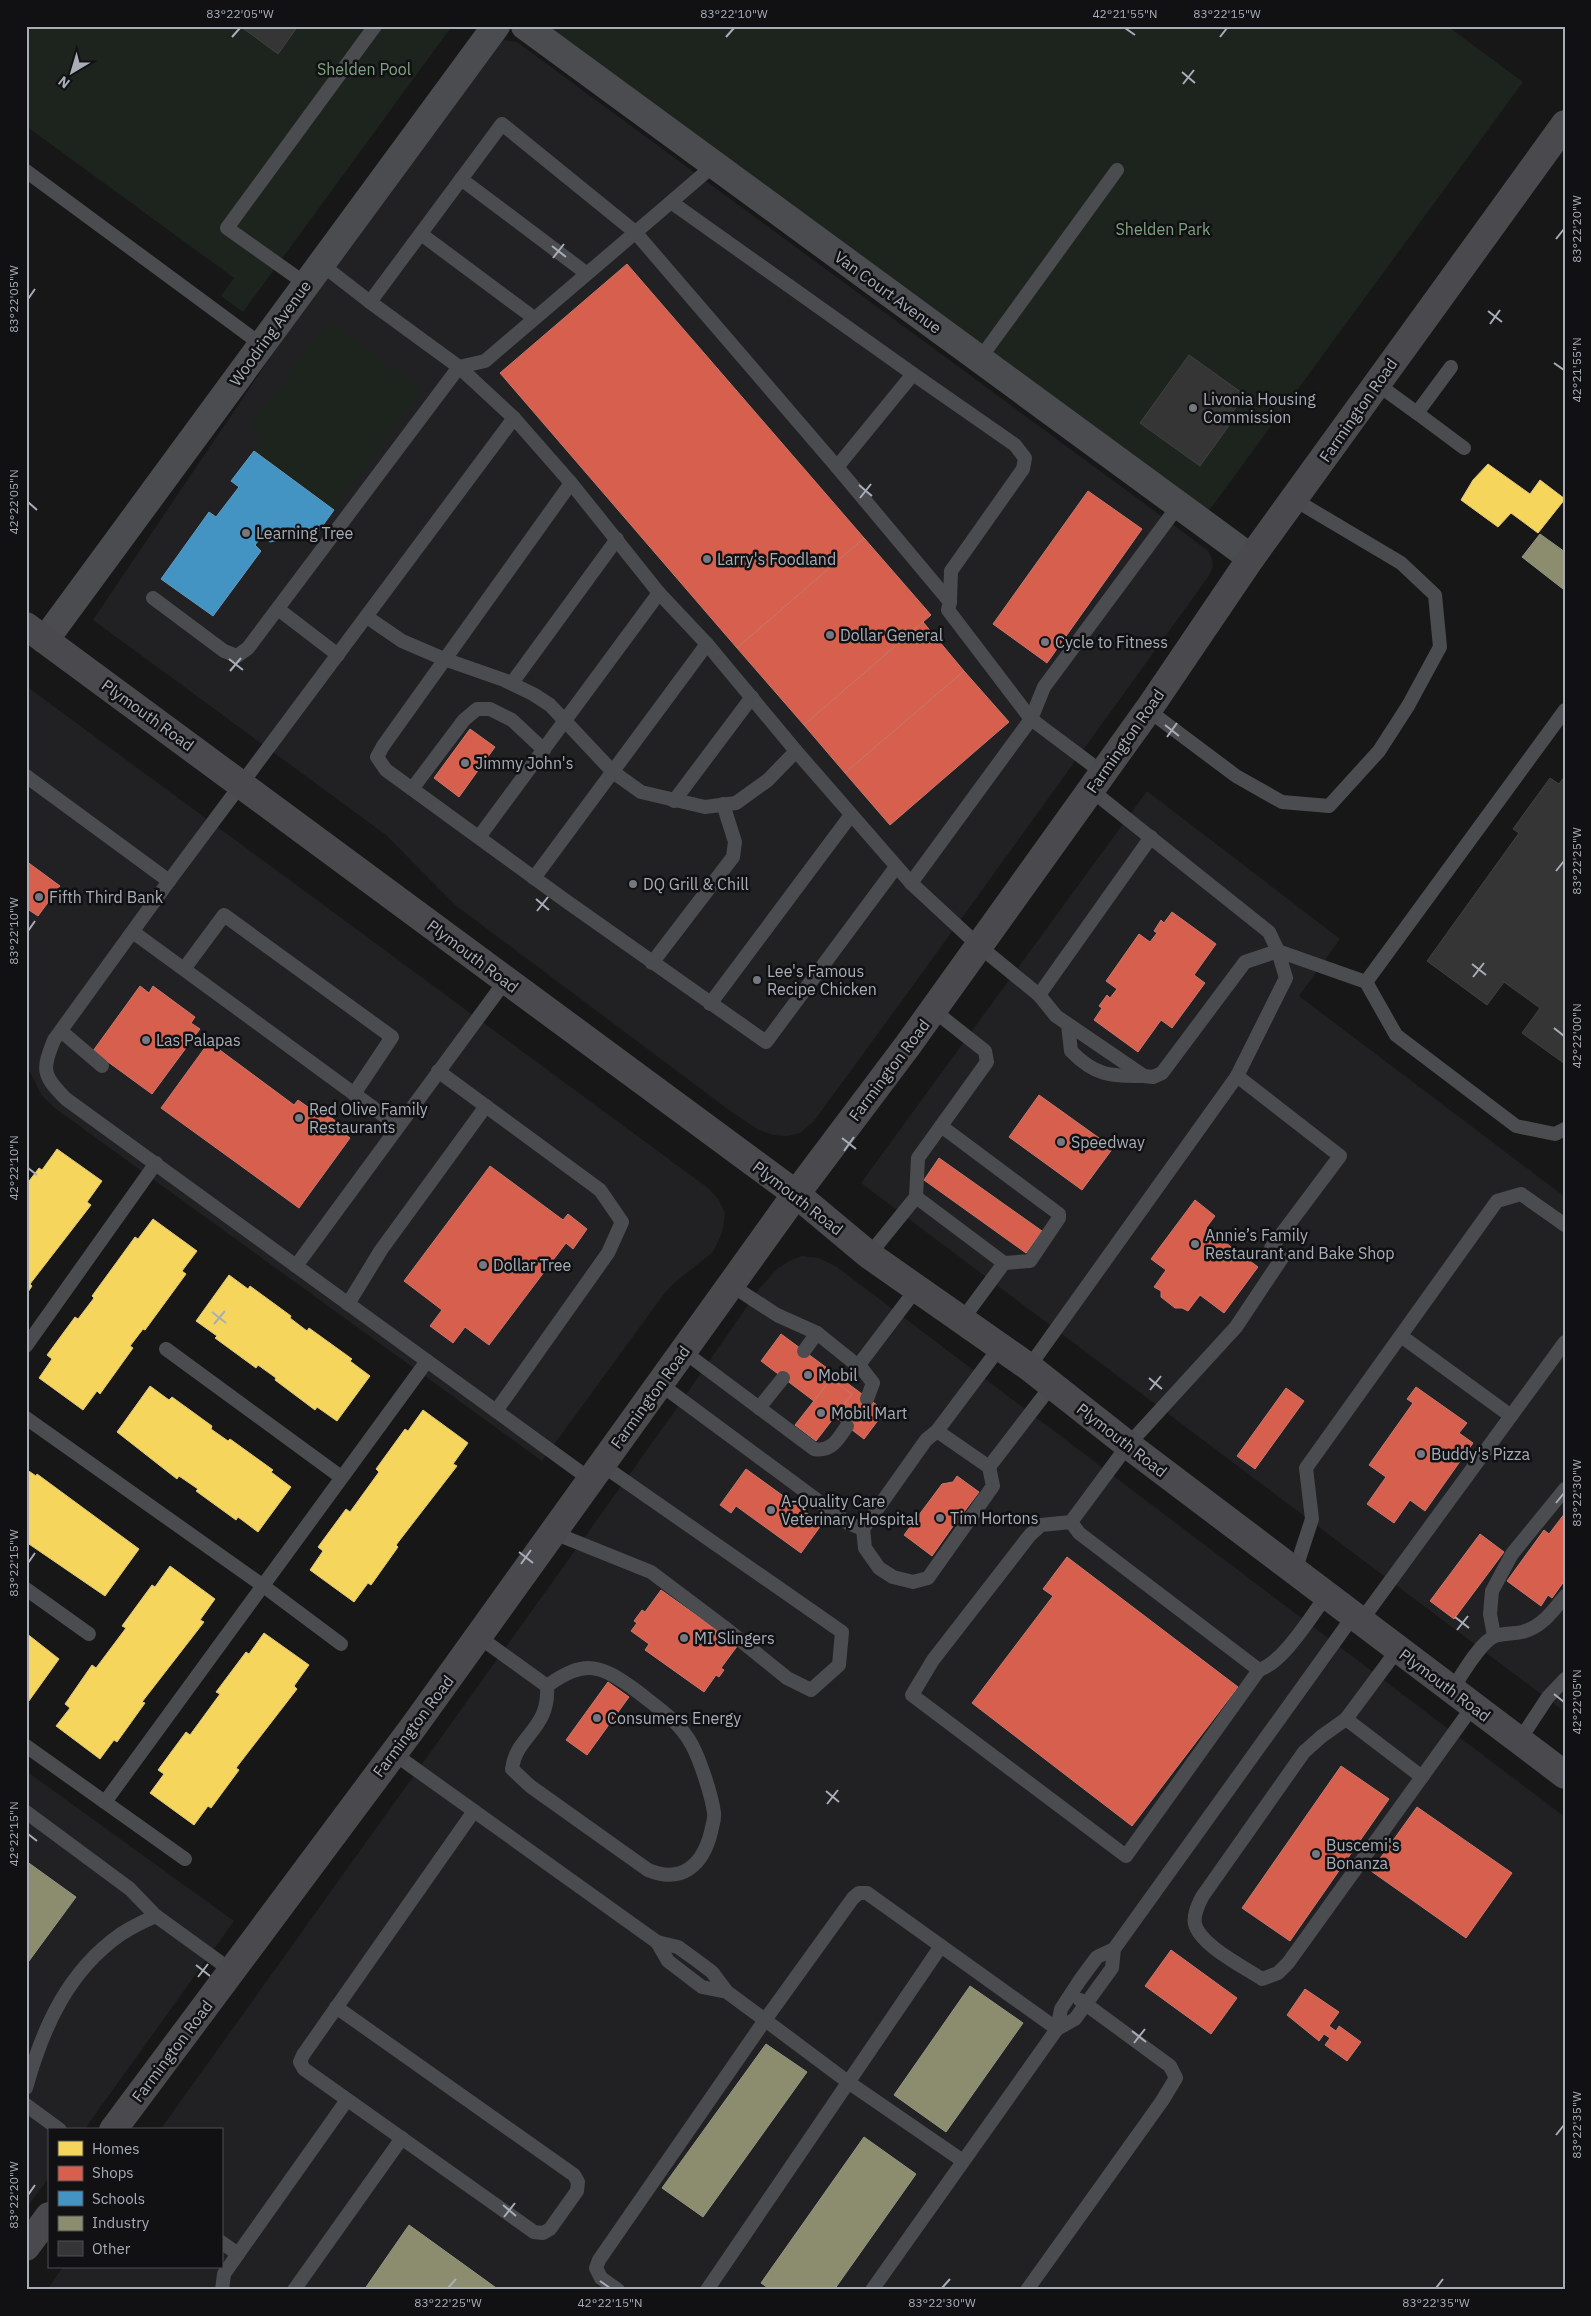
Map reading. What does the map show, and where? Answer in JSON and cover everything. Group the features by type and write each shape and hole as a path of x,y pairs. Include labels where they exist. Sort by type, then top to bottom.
{"main road":[{"name":"Farmington Road","path":"114,2128 479,1637 796,1194 933,1010 1148,710 1251,558 1565,124"},
{"name":"Plymouth Road","path":"35,633 796,1194 869,1255 1029,1367 1128,1445 1565,1775"},
{"path":"26,2247 48,2217"}],"street":[{"name":"Woodring Avenue","path":"35,633 262,345 496,26"},
{"name":"Van Court Avenue","path":"525,26 1251,558"}],"lane":[{"path":"375,26 227,228 370,302 459,367 514,418 572,483 659,593 708,644 796,751 911,883 979,946 1039,995 1056,1016 1144,1076"},
{"path":"370,302 502,124 551,161 635,232 950,602"},
{"path":"153,598 224,651 237,656 248,648 459,367 485,361 714,165"},
{"path":"979,360 1117,170"},
{"path":"26,172 262,345"},
{"path":"461,179 586,273"},
{"path":"671,202 1015,444 1025,458 1023,469 951,571 948,610 1031,719 1097,781 1151,838 1270,932 1278,951 1286,978 1237,1076 1029,1367"},
{"path":"421,234 534,318"},
{"path":"1417,413 1451,367"},
{"path":"837,467 913,374"},
{"path":"1377,384 1464,448"},
{"path":"514,418 169,881 60,1031 54,1040 45,1063 50,1083 66,1099 496,1411 597,1472 842,1632 839,1665 811,1690 787,1678 651,1572 554,1532"},
{"path":"572,483 383,746 377,758 386,770 652,963 766,1042 896,867"},
{"path":"1148,710 1236,776 1282,802 1329,806 1379,751 1408,706 1440,647 1435,595 1401,563 1294,500"},
{"path":"911,883 1031,719 1044,687 1178,506"},
{"path":"512,683 617,539"},
{"path":"479,838 659,593"},
{"path":"278,609 338,655"},
{"path":"367,616 402,640 444,659 512,683 533,694 550,705 613,772 641,792 705,807 736,803 768,780 796,751"},
{"path":"534,878 708,644"},
{"path":"674,801 752,697"},
{"path":"412,789 464,720 477,709 490,709 512,720 544,750"},
{"path":"1366,982 1565,710"},
{"path":"26,776 169,881"},
{"path":"652,963 733,857 735,842 723,804"},
{"path":"710,1004 851,814"},
{"path":"1039,995 1151,838"},
{"path":"184,969 224,915 384,1031 392,1037 354,1094"},
{"path":"133,932 398,1126"},
{"path":"1068,1025 1071,1052 1085,1065 1103,1074 1153,1077 1162,1073 1245,962 1278,951 1366,982 1396,1035 1516,1126 1555,1134 1565,1129"},
{"path":"296,1266 506,980"},
{"path":"869,1255 916,1198 918,1158 987,1062 985,1051 933,1010"},
{"path":"60,1031 102,1066"},
{"path":"438,1071 600,1190 622,1222 608,1254 496,1411"},
{"path":"1237,1076 1340,1156 1270,1248 1282,1258 1236,1327 1128,1445 1071,1522 1041,1525 1030,1535 933,1660 912,1695 1126,1856 1259,1670 1269,1667 1286,1649 1327,1595"},
{"path":"348,1304 381,1250 486,1106"},
{"path":"916,1198 1004,1263 1030,1261 1060,1218 1059,1214 941,1126"},
{"path":"26,1346 156,1163"},
{"path":"1295,1571 1312,1519 1306,1468 1497,1200 1521,1194 1565,1225"},
{"path":"962,1320 1004,1263"},
{"path":"731,1285 777,1315 817,1333 858,1366 873,1383 867,1399"},
{"path":"858,1366 917,1288"},
{"path":"804,1351 817,1333"},
{"path":"1401,1336 1511,1416"},
{"path":"1057,2029 1060,2009 1097,1957 1114,1949 1358,1618 1565,1342"},
{"path":"938,1431 989,1467 993,1486 928,1578 913,1582 893,1577 879,1568 865,1548 863,1529 926,1440 938,1431 1000,1347"},
{"path":"166,1350 341,1477"},
{"path":"683,1351 814,1449 824,1451 833,1446 847,1426"},
{"path":"105,1802 426,1361"},
{"path":"759,1408 783,1378"},
{"path":"660,1384 848,1524 863,1529"},
{"path":"989,1467 1052,1385"},
{"path":"26,1418 262,1585 341,1644"},
{"path":"1494,1636 1490,1614 1492,1591 1512,1554 1565,1489"},
{"path":"1071,1522 1078,1533 1259,1670"},
{"path":"26,1589 89,1634"},
{"path":"1452,1690 1482,1646 1494,1636 1524,1632 1534,1627 1548,1618 1565,1596"},
{"path":"479,1637 547,1686 548,1699 543,1718 519,1750 513,1761 512,1769 530,1786 648,1870 662,1876 684,1873 691,1868 700,1859 707,1845 714,1815 700,1765 693,1746 682,1728 670,1716 620,1679 596,1668 585,1667 565,1673 547,1686"},
{"path":"1398,1649 1346,1719 1304,1752 1202,1897 1196,1911 1194,1923 1206,1942 1262,1979 1278,1973 1288,1964 1473,1706"},
{"path":"1519,1740 1548,1697 1565,1679"},
{"path":"1346,1719 1422,1777"},
{"path":"26,1746 185,1859"},
{"path":"393,1753 657,1942 678,1947 712,1972 727,1992 848,2082 963,2161"},
{"path":"336,2007 574,2175 578,2182 577,2191 550,2229 543,2233 534,2232 304,2069 300,2062 336,2007 474,1811"},
{"path":"26,1812 130,1889 156,1916 232,1971"},
{"path":"618,2290 601,2278 596,2268 599,2260 765,2020 853,1898 859,1893 867,1893 1057,2029"},
{"path":"26,2088 45,2028 66,1991 95,1956 122,1933 156,1916"},
{"path":"706,2290 941,1946"},
{"path":"872,2290 1057,2029 1075,2019 1112,1968 1114,1949"},
{"path":"1027,2290 1162,2101 1176,2078 1170,2066 1071,1994"},
{"path":"222,2290 224,2274 347,2100"},
{"path":"26,2104 57,2128"},
{"path":"294,2290 402,2138"},
{"path":"222,2243 238,2254"}],"shaded area":[{"path":"503,40 517,42 1183,532 1208,551 1212,559 1213,567 1208,577 814,1121 800,1133 787,1136 773,1135 759,1130 733,1113 454,904 386,835 93,620 315,291"},
{"path":"26,686 708,1188 719,1200 725,1213 722,1233 713,1252 674,1283 664,1294 542,1461 56,1109 42,1096 30,1072 26,1069"},
{"path":"1147,791 1340,939 1299,996 1565,1197 1565,1712 861,1183"},
{"path":"802,1256 819,1258 837,1267 1565,1817 1565,2290 47,2290 62,2268 222,2268 222,2128 161,2128 672,1415 759,1289 776,1270 789,1261"},
{"path":"26,1771 234,1921 85,2128 48,2128 48,2179 26,2208"}],"green space":[{"name":"Shelden Pool","path":"26,26 452,26 243,312 221,296 234,278 26,126"},
{"name":"Shelden Park","path":"544,26 1447,26 1523,82 1208,512"},
{"path":"328,321 422,390 334,510 254,451 262,440 248,430"}],"building: Homes":[{"path":"1488,464 1530,494 1540,480 1565,499 1538,533 1511,513 1498,527 1461,500 1473,480"},
{"path":"57,1149 102,1181 87,1202 91,1205 30,1284 32,1286 26,1295 26,1185 39,1168 42,1170"},
{"path":"153,1219 197,1251 182,1271 186,1274 145,1330 143,1329 130,1346 133,1348 100,1394 97,1391 83,1410 39,1378 52,1359 47,1355 75,1317 78,1319 94,1298 92,1296 135,1237 138,1239"},
{"path":"229,1275 248,1289 250,1286 291,1316 290,1318 307,1331 309,1328 352,1359 350,1361 370,1376 337,1421 317,1407 315,1410 275,1380 276,1378 258,1365 256,1368 215,1338 217,1336 196,1321"},
{"path":"150,1386 169,1400 172,1397 212,1426 211,1429 228,1441 230,1439 273,1470 271,1472 291,1487 258,1532 238,1517 236,1520 179,1476 177,1479 117,1432"},
{"path":"423,1410 468,1443 453,1464 457,1466 396,1545 398,1547 371,1585 368,1583 354,1602 310,1570 323,1551 318,1547 346,1509 350,1512 379,1472 376,1469 405,1429 408,1431"},
{"path":"26,1469 36,1476 37,1474 139,1549 105,1596 26,1542"},
{"path":"170,1566 215,1599 200,1620 204,1622 142,1702 145,1703 117,1742 114,1740 100,1759 56,1726 70,1708 65,1704 92,1665 96,1668 126,1628 122,1626 152,1585 155,1587"},
{"path":"26,1633 59,1659 26,1705"},
{"path":"264,1633 309,1665 294,1686 297,1689 236,1768 239,1770 211,1808 208,1806 194,1825 150,1793 164,1774 158,1770 186,1732 190,1735 220,1694 216,1692 246,1652 249,1654"}],"building: Shops":[{"path":"627,264 864,538 737,648 500,373"},
{"path":"1088,491 1142,529 1047,663 993,624"},
{"name":"Dollar General","path":"864,538 931,615 804,725 737,648"},
{"path":"923,622 964,671 845,773 804,725"},
{"path":"964,671 1009,722 890,825 845,773"},
{"name":"Jimmy John's","path":"470,729 495,747 459,797 434,778"},
{"name":"Fifth Third Bank","path":"26,861 60,886 38,916 26,908"},
{"path":"1172,912 1216,944 1194,975 1205,983 1172,1028 1161,1020 1138,1052 1094,1020 1102,1008 1099,1006 1107,995 1110,998 1117,989 1106,981 1139,934 1150,942 1157,933 1154,931 1161,920 1164,923"},
{"name":"Las Palapas","path":"140,986 149,993 153,986 195,1017 191,1023 200,1029 152,1094 93,1051"},
{"path":"209,1042 294,1105 298,1100 318,1114 321,1110 345,1128 342,1132 350,1138 299,1208 161,1108"},
{"name":"Speedway","path":"1039,1095 1113,1148 1082,1190 1009,1137"},
{"path":"939,1158 1042,1231 1026,1253 924,1180"},
{"name":"Dollar Tree","path":"490,1166 563,1220 568,1214 587,1229 573,1249 566,1243 489,1345 465,1327 453,1343 430,1326 442,1310 404,1281"},
{"name":"Annie’s Family Restaurant and Bake Shop","path":"1195,1200 1215,1216 1206,1228 1258,1267 1224,1313 1200,1295 1188,1311 1182,1308 1175,1308 1161,1297 1161,1291 1154,1287 1166,1270 1151,1259"},
{"path":"781,1334 885,1411 864,1439 761,1361"},
{"path":"831,1379 852,1394 816,1441 795,1425"},
{"name":"Buddy's Pizza","path":"1416,1387 1467,1423 1459,1433 1473,1443 1425,1511 1410,1500 1394,1523 1367,1504 1386,1477 1369,1465 1413,1403 1407,1399"},
{"path":"1286,1388 1304,1401 1255,1469 1237,1456"},
{"name":"A-Quality Care Veterinary Hospital","path":"746,1469 822,1524 801,1553 736,1506 731,1513 720,1505"},
{"name":"Tim Hortons","path":"957,1476 979,1492 964,1512 967,1514 959,1525 956,1522 932,1556 904,1535 942,1484 953,1482"},
{"path":"1565,1513 1565,1580 1552,1598 1548,1595 1541,1606 1507,1581 1544,1530 1549,1534"},
{"path":"1480,1534 1504,1552 1454,1619 1430,1601"},
{"path":"1067,1557 1238,1687 1132,1826 972,1703 1053,1596 1043,1589"},
{"name":"MI Slingers","path":"661,1590 738,1645 721,1668 724,1670 719,1677 716,1675 704,1692 645,1650 649,1644 631,1631 637,1623 634,1621 642,1610 645,1612"},
{"name":"Consumers Energy","path":"608,1682 629,1697 587,1755 566,1740"},
{"name":"Buscemi's Bonanza","path":"1341,1766 1389,1799 1290,1941 1242,1908"},
{"path":"1417,1807 1512,1873 1466,1938 1371,1871"},
{"path":"1171,1950 1237,1998 1211,2034 1145,1986"},
{"path":"1305,1989 1339,2012 1329,2026 1336,2031 1339,2026 1361,2042 1347,2061 1325,2045 1330,2038 1324,2034 1319,2041 1287,2015"}],"building: Schools":[{"name":"Learning Tree","path":"254,451 334,510 313,539 300,530 296,536 270,542 262,536 255,545 261,551 213,616 161,579 209,512 216,517 239,487 231,481"}],"building: Industry":[{"path":"1540,534 1565,552 1565,586 1563,589 1522,557"},
{"path":"26,1861 76,1897 26,1965"},
{"path":"970,1986 1023,2023 946,2132 894,2095"},
{"path":"766,2044 807,2072 703,2217 662,2188"},
{"path":"864,2137 916,2174 834,2290 771,2290 761,2283"},
{"path":"409,2225 499,2290 364,2290"}],"building: Other":[{"path":"240,26 298,26 278,54"},
{"name":"Livonia Housing Commission","path":"1189,355 1245,395 1226,421 1230,424 1200,466 1140,423"},
{"path":"1565,776 1565,1064 1522,1033 1540,1008 1504,982 1487,1005 1427,961 1519,833 1513,829 1550,778 1559,784"}],"place":[{"name":"Livonia Housing Commission","path":"1193,408"},
{"name":"Learning Tree","path":"246,533"},
{"name":"Larry's Foodland","path":"707,559"},
{"name":"Dollar General","path":"830,635"},
{"name":"Cycle to Fitness","path":"1045,642"},
{"name":"Jimmy John's","path":"465,763"},
{"name":"DQ Grill & Chill","path":"633,884"},
{"name":"Fifth Third Bank","path":"39,897"},
{"name":"Lee's Famous Recipe Chicken","path":"757,980"},
{"name":"Las Palapas","path":"146,1040"},
{"name":"Red Olive Family Restaurants","path":"299,1118"},
{"name":"Speedway","path":"1061,1142"},
{"name":"Annie’s Family Restaurant and Bake Shop","path":"1195,1244"},
{"name":"Dollar Tree","path":"483,1265"},
{"name":"Mobil","path":"808,1375"},
{"name":"Mobil Mart","path":"821,1413"},
{"name":"Buddy's Pizza","path":"1421,1454"},
{"name":"A-Quality Care Veterinary Hospital","path":"771,1510"},
{"name":"Tim Hortons","path":"940,1518"},
{"name":"MI Slingers","path":"684,1638"},
{"name":"Consumers Energy","path":"597,1718"},
{"name":"Buscemi's Bonanza","path":"1316,1854"}]}
